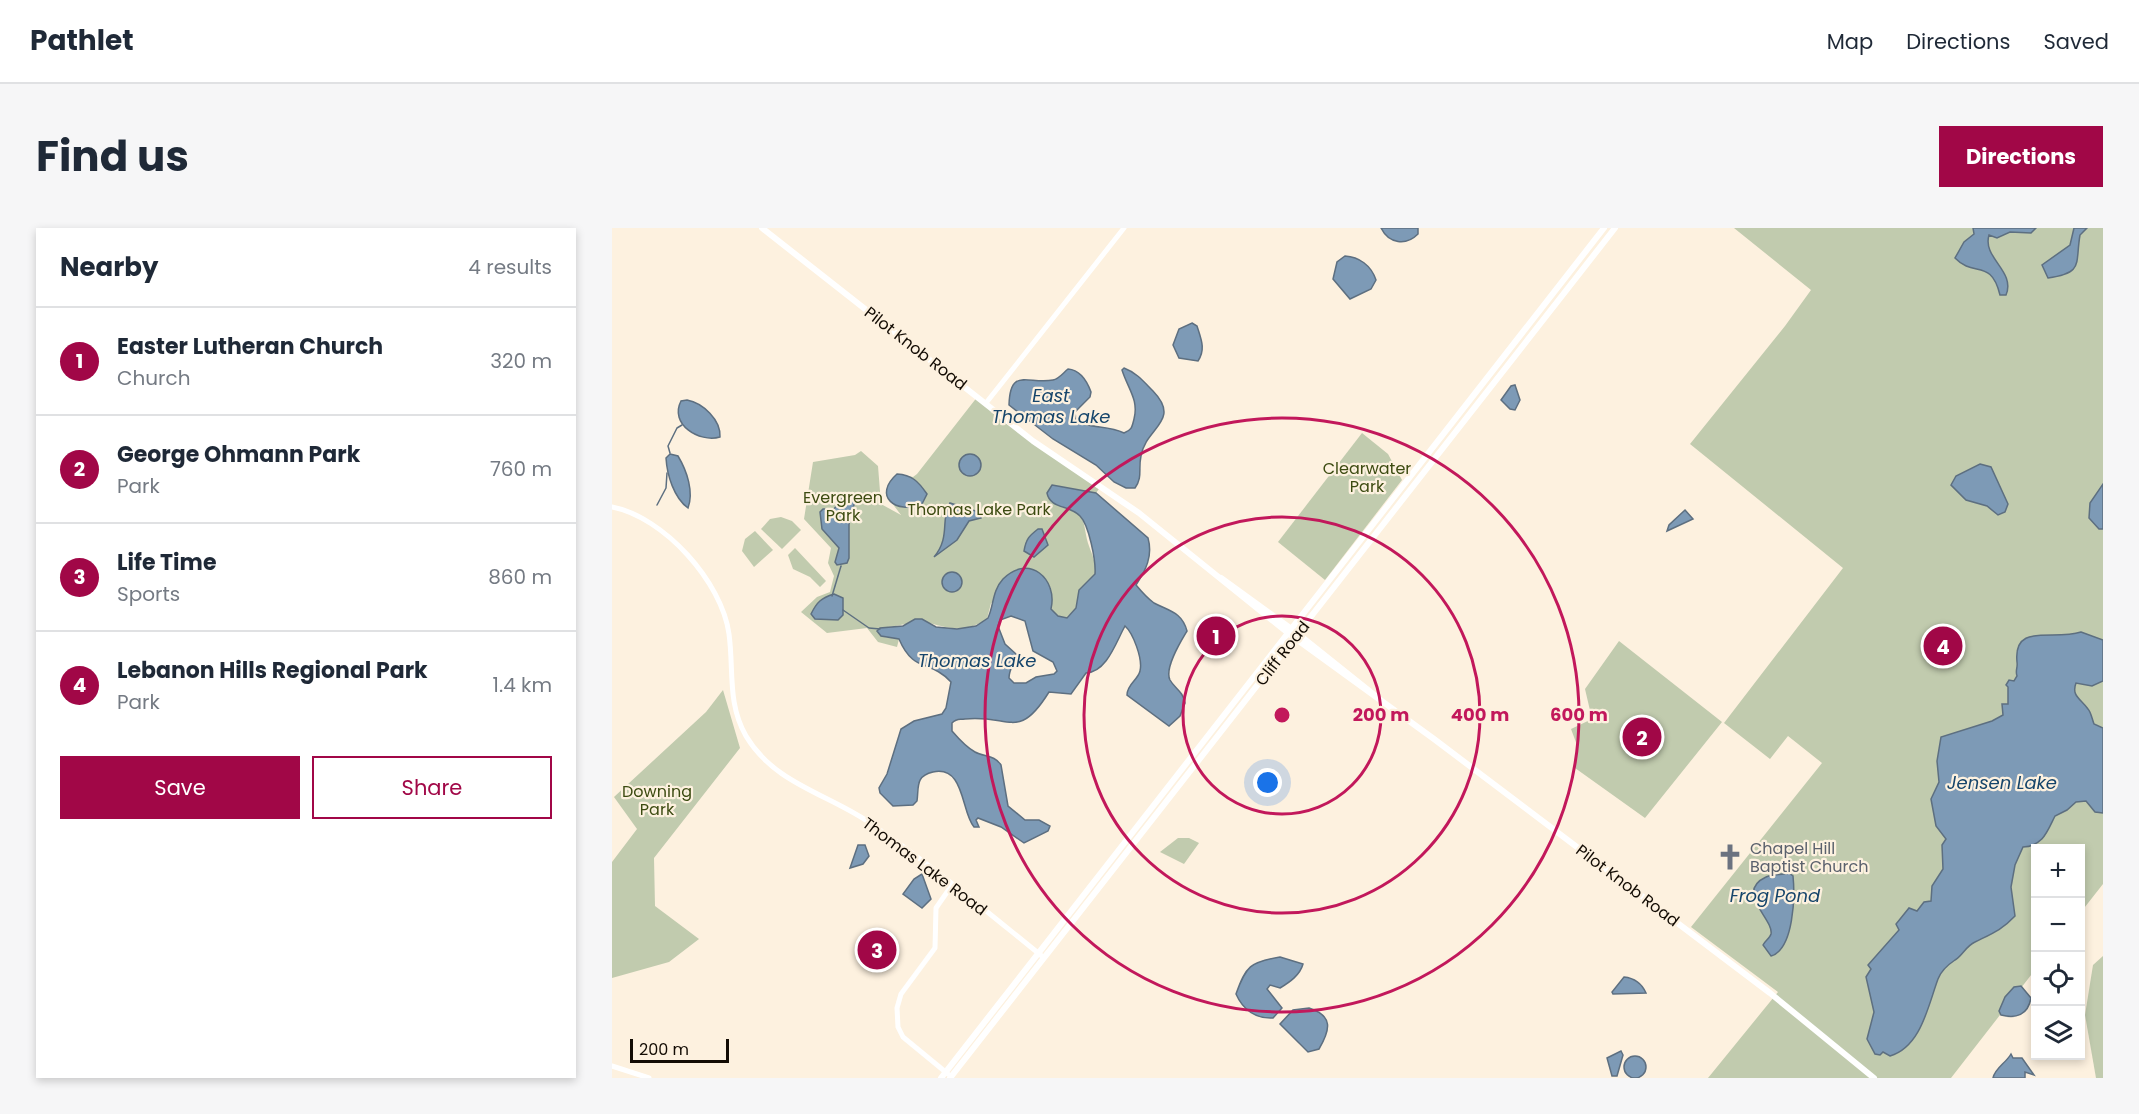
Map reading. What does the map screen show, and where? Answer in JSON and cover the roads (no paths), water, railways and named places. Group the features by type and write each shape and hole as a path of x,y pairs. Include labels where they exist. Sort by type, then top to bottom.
{"main road":[{"name":"Pilot Knob Road","path":"762,228 1033,441 1139,513 1215,575 1229,582 1377,698 1748,976 1874,1078"},
{"name":"Cliff Road","path":"1293,633 1604,228"},
{"name":"Cliff Road","path":"941,1078 949,1075 1293,633 1615,228"}],"street":[{"path":"986,403 1124,228"},
{"name":"Thomas Lake Road","path":"612,507 642,518 663,532 710,583 728,626 730,684 734,708 746,736 764,759 796,785 865,820 1041,955"},
{"path":"949,1075 903,1037 898,1027 897,1008 901,994 935,948 936,908 952,885"},
{"path":"612,1066 649,1078"}],"water":[{"path":"1381,228 1418,228 1418,234 1403,242 1398,242 1388,237"},
{"path":"1973,228 2036,228 2031,233 2010,232 1997,238 1989,235 1990,251 2007,279 2006,295 2000,295 1992,276 1987,272 1962,264 1955,258 1964,242 1974,234"},
{"path":"2074,228 2087,228 2080,235 2076,266 2073,270 2060,276 2048,278 2042,265 2070,245"},
{"path":"1345,256 1364,263 1376,280 1371,289 1350,299 1333,279 1337,262"},
{"path":"1192,323 1197,326 1202,344 1202,352 1198,361 1179,358 1173,345 1179,329"},
{"name":"East Thomas Lake","path":"1124,368 1137,375 1153,391 1161,401 1164,410 1163,417 1144,446 1139,480 1135,488 1126,488 1114,482 1096,465 1053,439 1009,405 1010,393 1017,381 1053,380 1068,369 1076,371 1082,377 1091,392 1090,397 1075,412 1076,421 1124,433 1131,428 1135,406 1122,370"},
{"path":"1515,385 1520,400 1515,410 1510,409 1501,400 1511,386"},
{"path":"687,400 710,413 718,424 720,437 703,437 688,430 679,417 678,409 681,401"},
{"path":"670,454 678,456 687,475 690,488 688,508 675,492 670,479 666,458"},
{"path":"970,454 978,457 981,465 978,473 970,476 962,473 959,465 962,457"},
{"path":"1980,464 1991,467 2008,504 2005,512 1998,515 1987,506 1966,500 1951,485 1956,476"},
{"path":"897,474 911,477 921,486 927,494 922,504 904,507 890,501 887,490"},
{"path":"2103,484 2103,529 2099,529 2089,518 2090,503"},
{"name":"Thomas Lake","path":"1052,485 1096,493 1148,538 1150,551 1148,563 1136,585 1154,603 1170,610 1185,625 1187,631 1174,655 1169,675 1185,703 1180,716 1169,726 1127,695 1141,666 1137,647 1125,626 1105,662 1100,667 1086,673 1071,694 1049,692 1029,717 1021,721 980,718 954,721 952,731 965,745 975,752 996,759 1001,765 1008,806 1025,820 1039,820 1050,826 1048,831 1024,843 1001,827 978,818 976,820 979,827 974,827 957,782 943,772 933,772 923,776 919,783 917,801 913,805 893,806 880,793 879,788 887,774 901,729 914,721 942,714 946,708 951,682 936,670 910,657 899,639 881,636 877,631 880,628 903,626 915,619 922,619 936,627 957,629 976,626 988,618 997,588 1003,579 1022,568 1031,569 1046,579 1052,598 1051,609 1058,616 1067,618 1076,608 1079,590 1095,574 1093,552 1089,535 1080,516 1052,502 1047,493","holes":["1011,616 1025,621 1033,651 1053,662 1057,671 1054,674 1036,677 1026,683 1014,683 1009,678 1016,654 1005,644 998,626 1000,620"]},
{"path":"849,494 855,501 849,524 849,558 847,563 837,565 835,562 839,548 822,529 820,512 823,509 834,509 845,495"},
{"path":"950,503 979,512 981,518 969,521 957,540 934,557 942,542"},
{"path":"1685,510 1693,519 1667,531 1669,525"},
{"path":"1038,529 1042,529 1048,545 1034,557 1024,551 1028,538"},
{"path":"952,572 959,575 962,582 959,589 952,592 945,589 942,582 945,575"},
{"path":"834,594 843,598 843,615 838,620 815,619 811,614 817,603"},
{"name":"Jensen Lake","path":"2081,632 2103,640 2103,681 2092,686 2076,683 2075,691 2089,710 2094,724 2103,728 2103,813 2095,812 2086,801 2076,802 2055,816 2047,833 2040,841 2023,847 2015,865 2011,887 2015,916 2001,928 1972,944 1943,971 1922,1024 1909,1044 1890,1056 1883,1052 1880,1055 1875,1054 1867,1039 1874,1012 1866,977 1871,969 1868,965 1899,930 1896,924 1909,908 1917,911 1924,902 1931,901 1932,886 1943,869 1942,845 1946,839 1936,826 1931,799 1939,782 1937,761 1941,737 1992,721 2003,715 2002,704 2008,704 2006,685 2009,680 2014,681 2017,676 2017,650 2021,642 2037,635"},
{"path":"858,845 865,845 869,856 863,864 850,868"},
{"name":"Frog Pond","path":"1789,873 1793,876 1794,885 1789,933 1779,951 1771,956 1763,945 1771,934 1770,928 1754,898 1754,890 1757,883 1766,877"},
{"path":"922,874 931,899 922,908 903,894 914,879"},
{"path":"1280,957 1303,964 1302,968 1294,978 1280,988 1270,985 1267,989 1282,1008 1273,1018 1261,1017 1246,1009 1236,994 1250,967 1262,961"},
{"path":"1624,977 1637,982 1646,993 1613,994 1612,992"},
{"path":"2021,986 2031,998 2029,1004 2024,1012 2016,1016 2001,1015 1999,1011 2005,997 2014,987"},
{"path":"1309,1008 1323,1015 1328,1024 1326,1036 1319,1049 1308,1052 1280,1024 1293,1010"},
{"path":"1621,1051 1623,1055 1617,1076 1612,1076 1607,1058"},
{"path":"2011,1054 2013,1058 2022,1058 2034,1075 2025,1072 2025,1078 1993,1078"},
{"path":"1635,1056 1643,1059 1646,1067 1643,1075 1635,1078 1627,1075 1624,1067 1627,1059"}],"waterway":[{"path":"670,453 668,446 677,428 682,425"},
{"path":"657,505 666,488 667,473"},
{"path":"832,596 841,566"},
{"path":"843,610 869,628 880,629"}],"place":[{"name":"Easter Lutheran Church","path":"1216,636"},
{"name":"Lebanon Hills Regional Park","path":"1943,646"},
{"name":"George Ohmann Park","path":"1642,737"},
{"name":"Chapel Hill Baptist Church","path":"1730,857"},
{"name":"Life Time","path":"877,950"}],"park label":[{"name":"Clearwater Park","path":"1367,477"},
{"name":"Evergreen Park","path":"843,506"},
{"name":"Thomas Lake Park","path":"979,509"},
{"name":"Downing Park","path":"657,800"}]}
